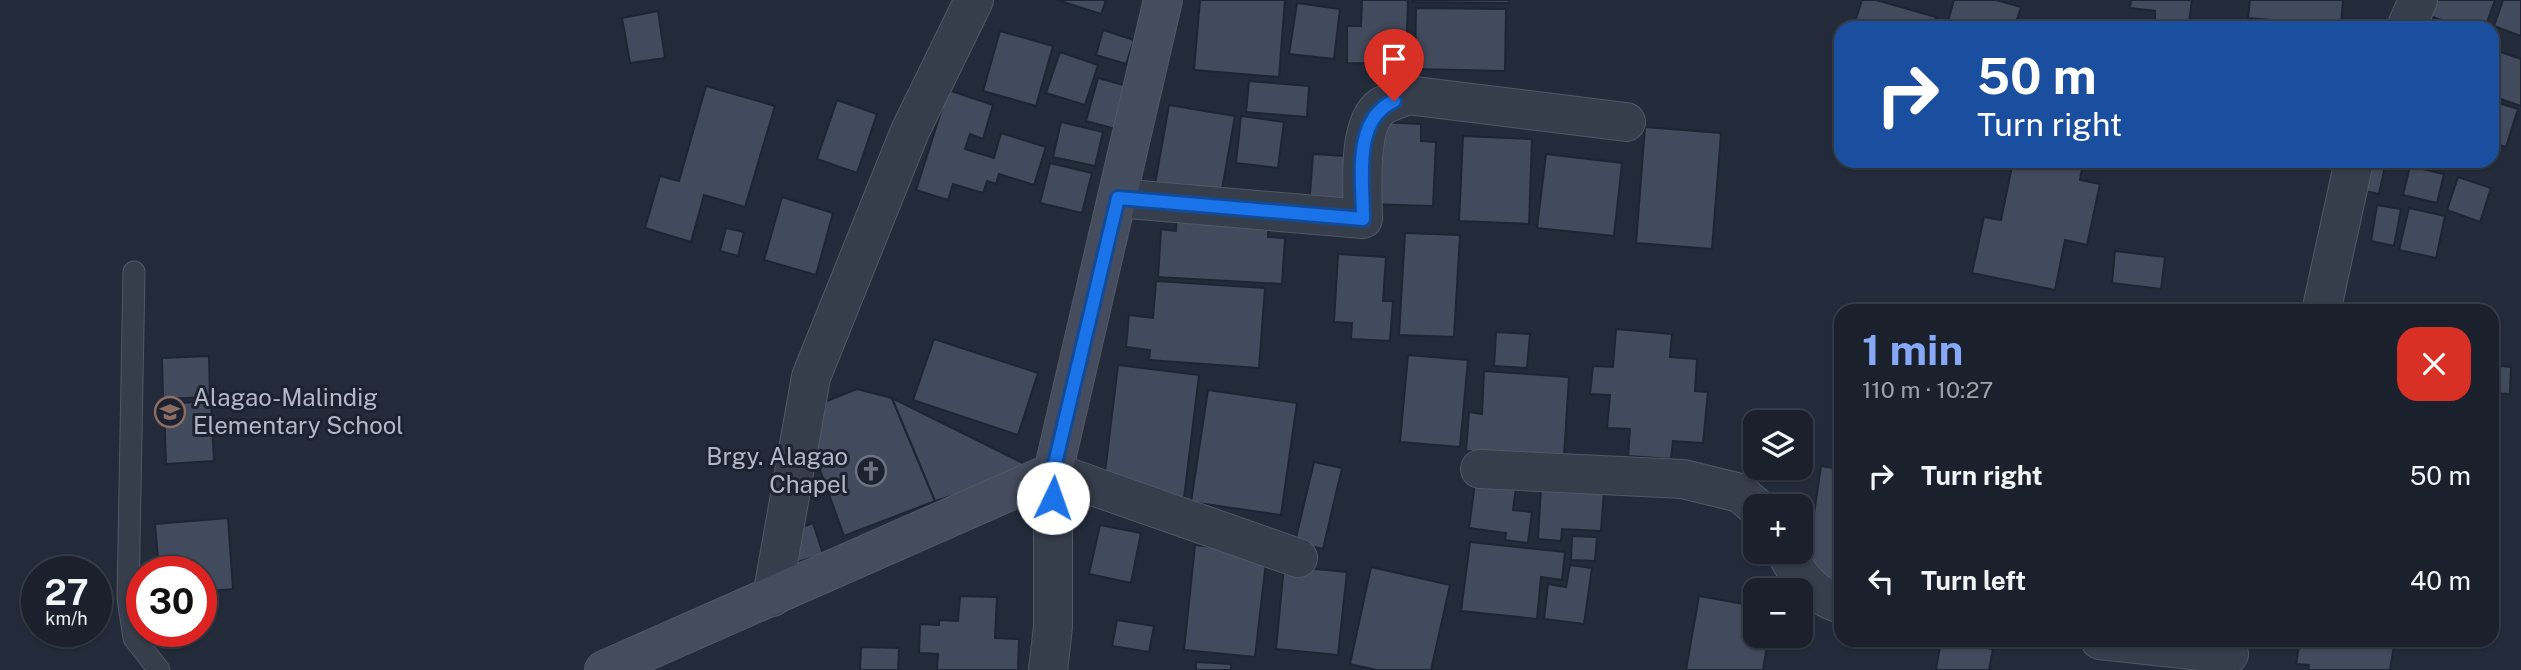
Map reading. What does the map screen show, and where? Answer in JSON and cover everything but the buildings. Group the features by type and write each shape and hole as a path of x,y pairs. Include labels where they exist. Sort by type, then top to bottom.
{"street":[{"path":"772,597 811,377 910,131 974,0"},
{"path":"1048,670 1053,627 1053,472 1163,0"},
{"path":"2409,21 2418,0"},
{"path":"1118,198 1363,219 1364,138 1371,118 1380,107 1407,95 1626,122"},
{"path":"2323,304 2352,168"},
{"path":"1480,469 1684,479 1743,496"},
{"path":"604,670 1053,472 1298,558"},
{"path":"1792,564 1799,577 1826,600 1834,602"},
{"path":"2160,647 2229,655"}],"lane":[{"path":"134,272 128,598 134,638 159,670"}],"place":[{"name":"Alagao-Malindig Elementary School","path":"170,412"},
{"name":"Brgy. Alagao Chapel","path":"871,471"}],"route":[{"path":"1053,498 1053,472 1118,198 1363,219 1364,138 1371,118 1380,107 1394,101"}]}
